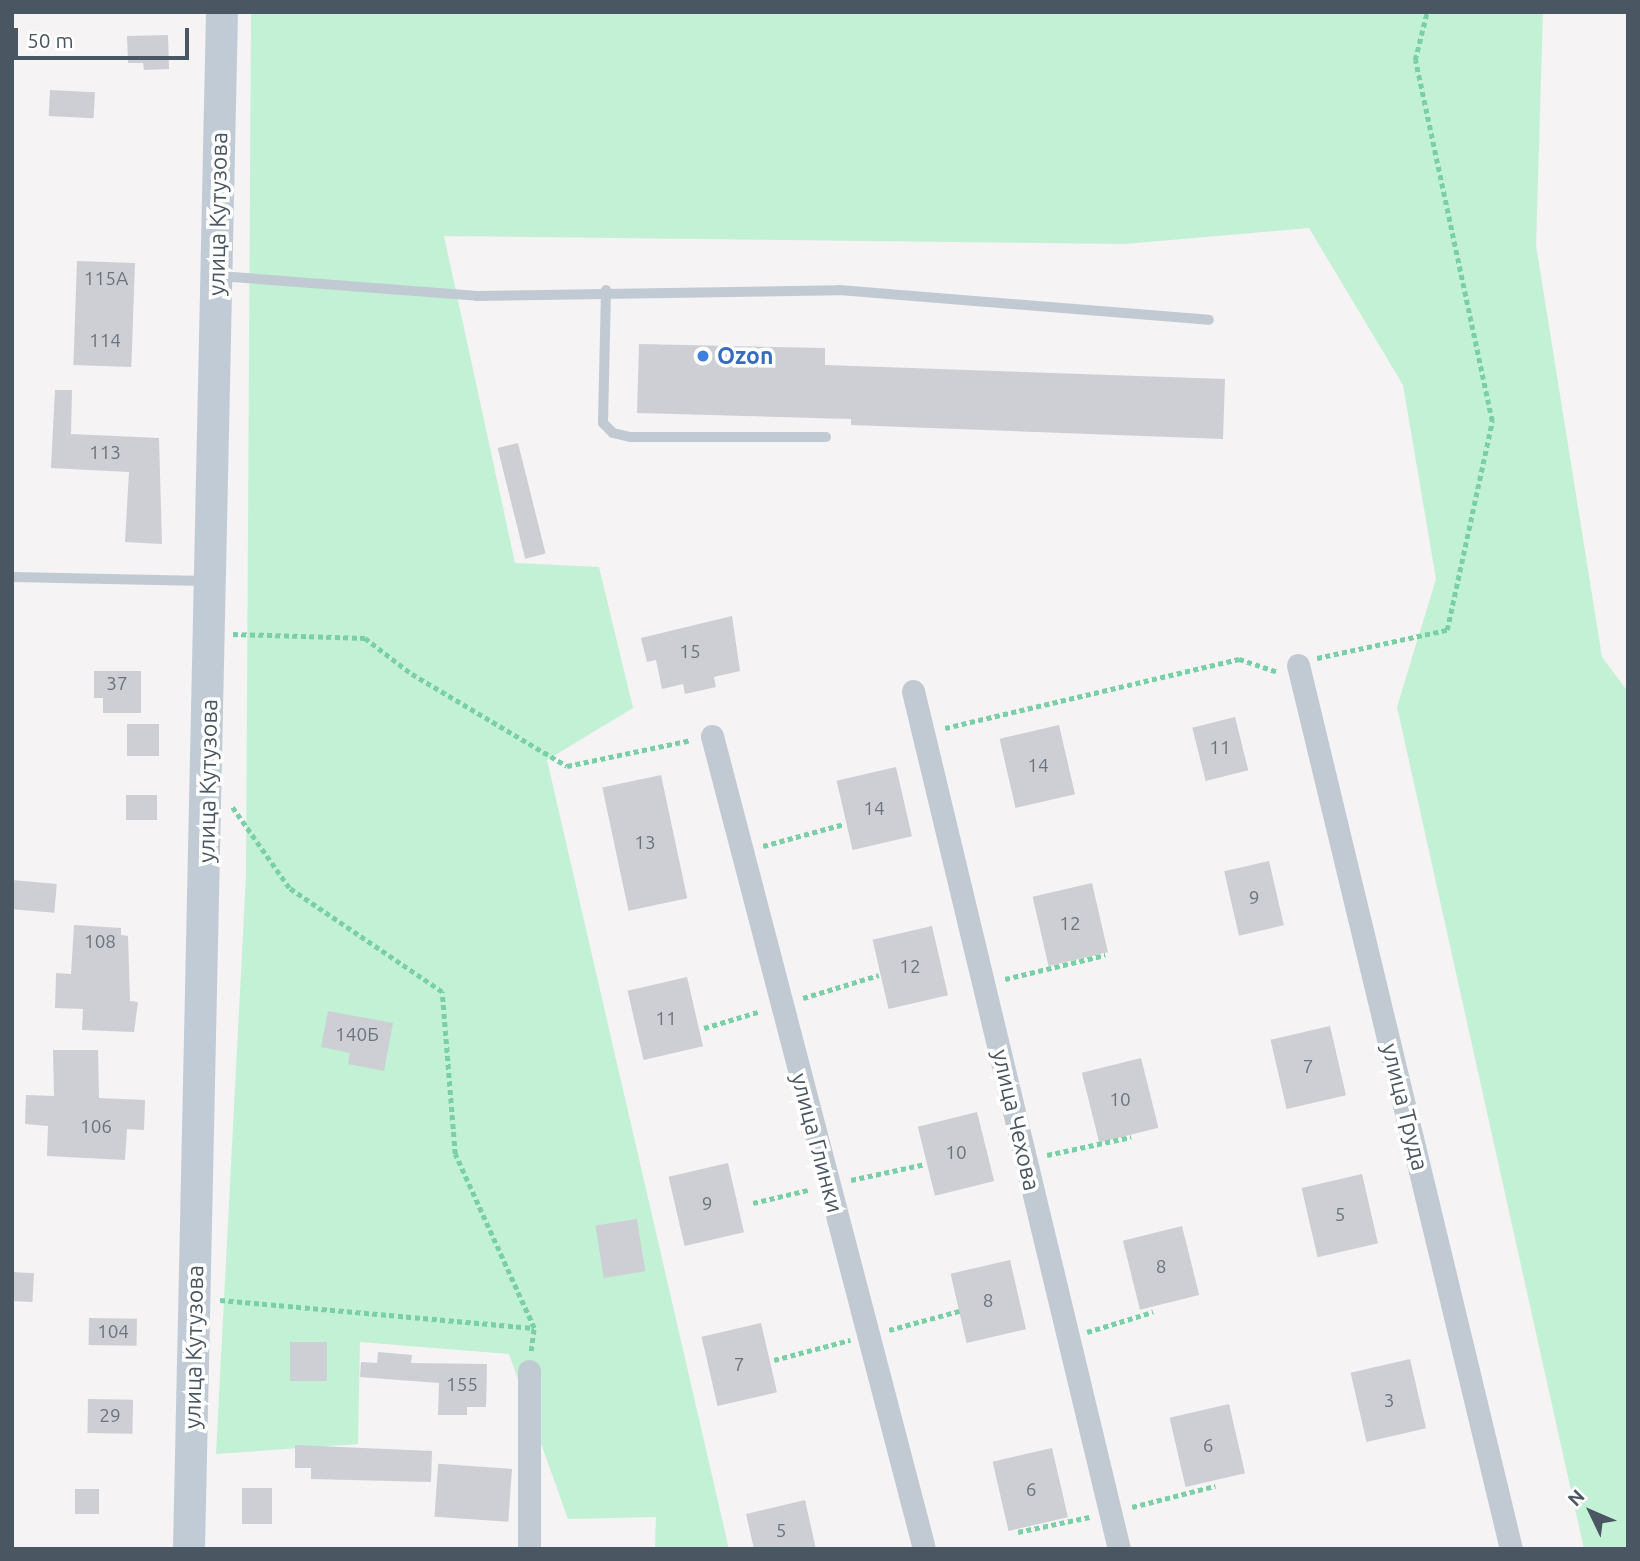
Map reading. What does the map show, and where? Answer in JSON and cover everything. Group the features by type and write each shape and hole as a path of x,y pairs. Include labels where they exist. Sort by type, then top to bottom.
{"main road":[{"name":"улица Кутузова","path":"189,1549 213,581 222,12"}],"street":[{"name":"улица Труда","path":"1298,665 1511,1549"},
{"name":"улица Чехова","path":"913,691 1119,1549"},
{"name":"улица Глинки","path":"712,736 871,1335 924,1549"},
{"path":"529,1371 529,1549"}],"lane":[{"path":"216,276 477,296 606,290 839,290 1209,320"},
{"path":"606,290 603,423 613,433 630,437 826,437"},
{"path":"12,577 213,581"}],"path":[{"path":"923,734 1240,659 1274,673 1334,653 1447,630 1492,421 1415,60 1427,12"},
{"path":"229,633 365,638 412,674 567,766 712,736"},
{"path":"212,1300 534,1328 455,1154 442,992 289,888 223,795"},
{"path":"741,851 844,824"},
{"path":"983,984 1105,955"},
{"path":"1026,1159 1131,1137"},
{"path":"774,1360 959,1311"},
{"path":"1068,1338 1153,1312"}],"green space":[{"path":"251,12 1543,12 1536,245 1602,657 1628,692 1628,1549 1584,1549 1397,707 1436,579 1403,385 1309,228 1125,244 444,236 515,563 599,567 633,708 547,760 729,1549 655,1549 656,1517 568,1519 509,1354 360,1342 358,1444 216,1454 246,876"}],"building":[{"path":"168,35 169,69 144,70 143,63 128,63 127,36"},
{"path":"50,90 95,92 94,118 49,116"},
{"path":"77,261 135,263 131,367 73,365"},
{"path":"639,344 825,348 825,365 1225,379 1223,439 851,425 851,419 637,413"},
{"path":"55,390 72,390 71,434 159,438 162,544 125,542 129,472 51,468"},
{"path":"518,443 546,554 525,559 498,448"},
{"path":"732,616 740,671 714,677 716,687 685,694 683,684 662,689 656,660 647,662 641,638"},
{"path":"94,671 141,671 141,713 103,713 103,698 94,698"},
{"path":"1235,717 1248,770 1206,781 1192,728"},
{"path":"127,724 159,724 159,756 127,756"},
{"path":"1059,725 1075,794 1016,808 1000,739"},
{"path":"896,767 912,836 853,850 837,781"},
{"path":"661,775 687,898 629,911 602,787"},
{"path":"126,795 157,795 157,820 126,820"},
{"path":"1269,861 1284,925 1239,936 1224,871"},
{"path":"12,880 57,884 54,913 12,909"},
{"path":"1092,883 1108,952 1049,966 1033,897"},
{"path":"74,925 121,928 121,935 128,936 130,1001 138,1002 134,1032 82,1030 83,1009 55,1008 56,973 71,974"},
{"path":"932,926 948,995 889,1009 873,940"},
{"path":"687,977 703,1046 644,1060 628,991"},
{"path":"328,1011 393,1023 384,1071 348,1064 350,1053 321,1047"},
{"path":"1330,1026 1346,1095 1287,1109 1271,1040"},
{"path":"53,1050 98,1050 99,1098 145,1100 144,1130 127,1129 125,1160 47,1156 48,1126 25,1124 26,1095 54,1096"},
{"path":"1141,1058 1158,1128 1099,1143 1082,1073"},
{"path":"977,1112 994,1181 935,1196 918,1127"},
{"path":"728,1163 744,1232 685,1246 669,1177"},
{"path":"1362,1174 1378,1243 1318,1257 1302,1188"},
{"path":"637,1219 645,1271 604,1278 596,1226"},
{"path":"1182,1226 1199,1295 1140,1310 1123,1241"},
{"path":"1010,1260 1026,1329 967,1343 951,1274"},
{"path":"12,1272 34,1273 32,1302 12,1301"},
{"path":"89,1318 137,1319 137,1346 89,1345"},
{"path":"761,1323 777,1392 718,1406 702,1337"},
{"path":"290,1342 327,1342 327,1381 290,1381"},
{"path":"378,1352 412,1355 411,1363 487,1364 486,1407 467,1407 467,1415 438,1415 439,1383 360,1377 361,1362 377,1363"},
{"path":"1410,1359 1426,1428 1367,1442 1351,1373"},
{"path":"88,1399 133,1400 132,1434 87,1433"},
{"path":"1229,1404 1245,1473 1186,1487 1170,1418"},
{"path":"295,1445 432,1451 431,1482 311,1479 311,1468 295,1468"},
{"path":"1052,1448 1068,1517 1009,1531 993,1462"},
{"path":"438,1464 512,1469 508,1522 434,1517"},
{"path":"242,1488 272,1488 272,1524 242,1524"},
{"path":"75,1489 99,1489 99,1514 75,1514"},
{"path":"805,1500 816,1549 754,1549 746,1514"}],"place":[{"name":"Ozon","path":"703,356"}]}
